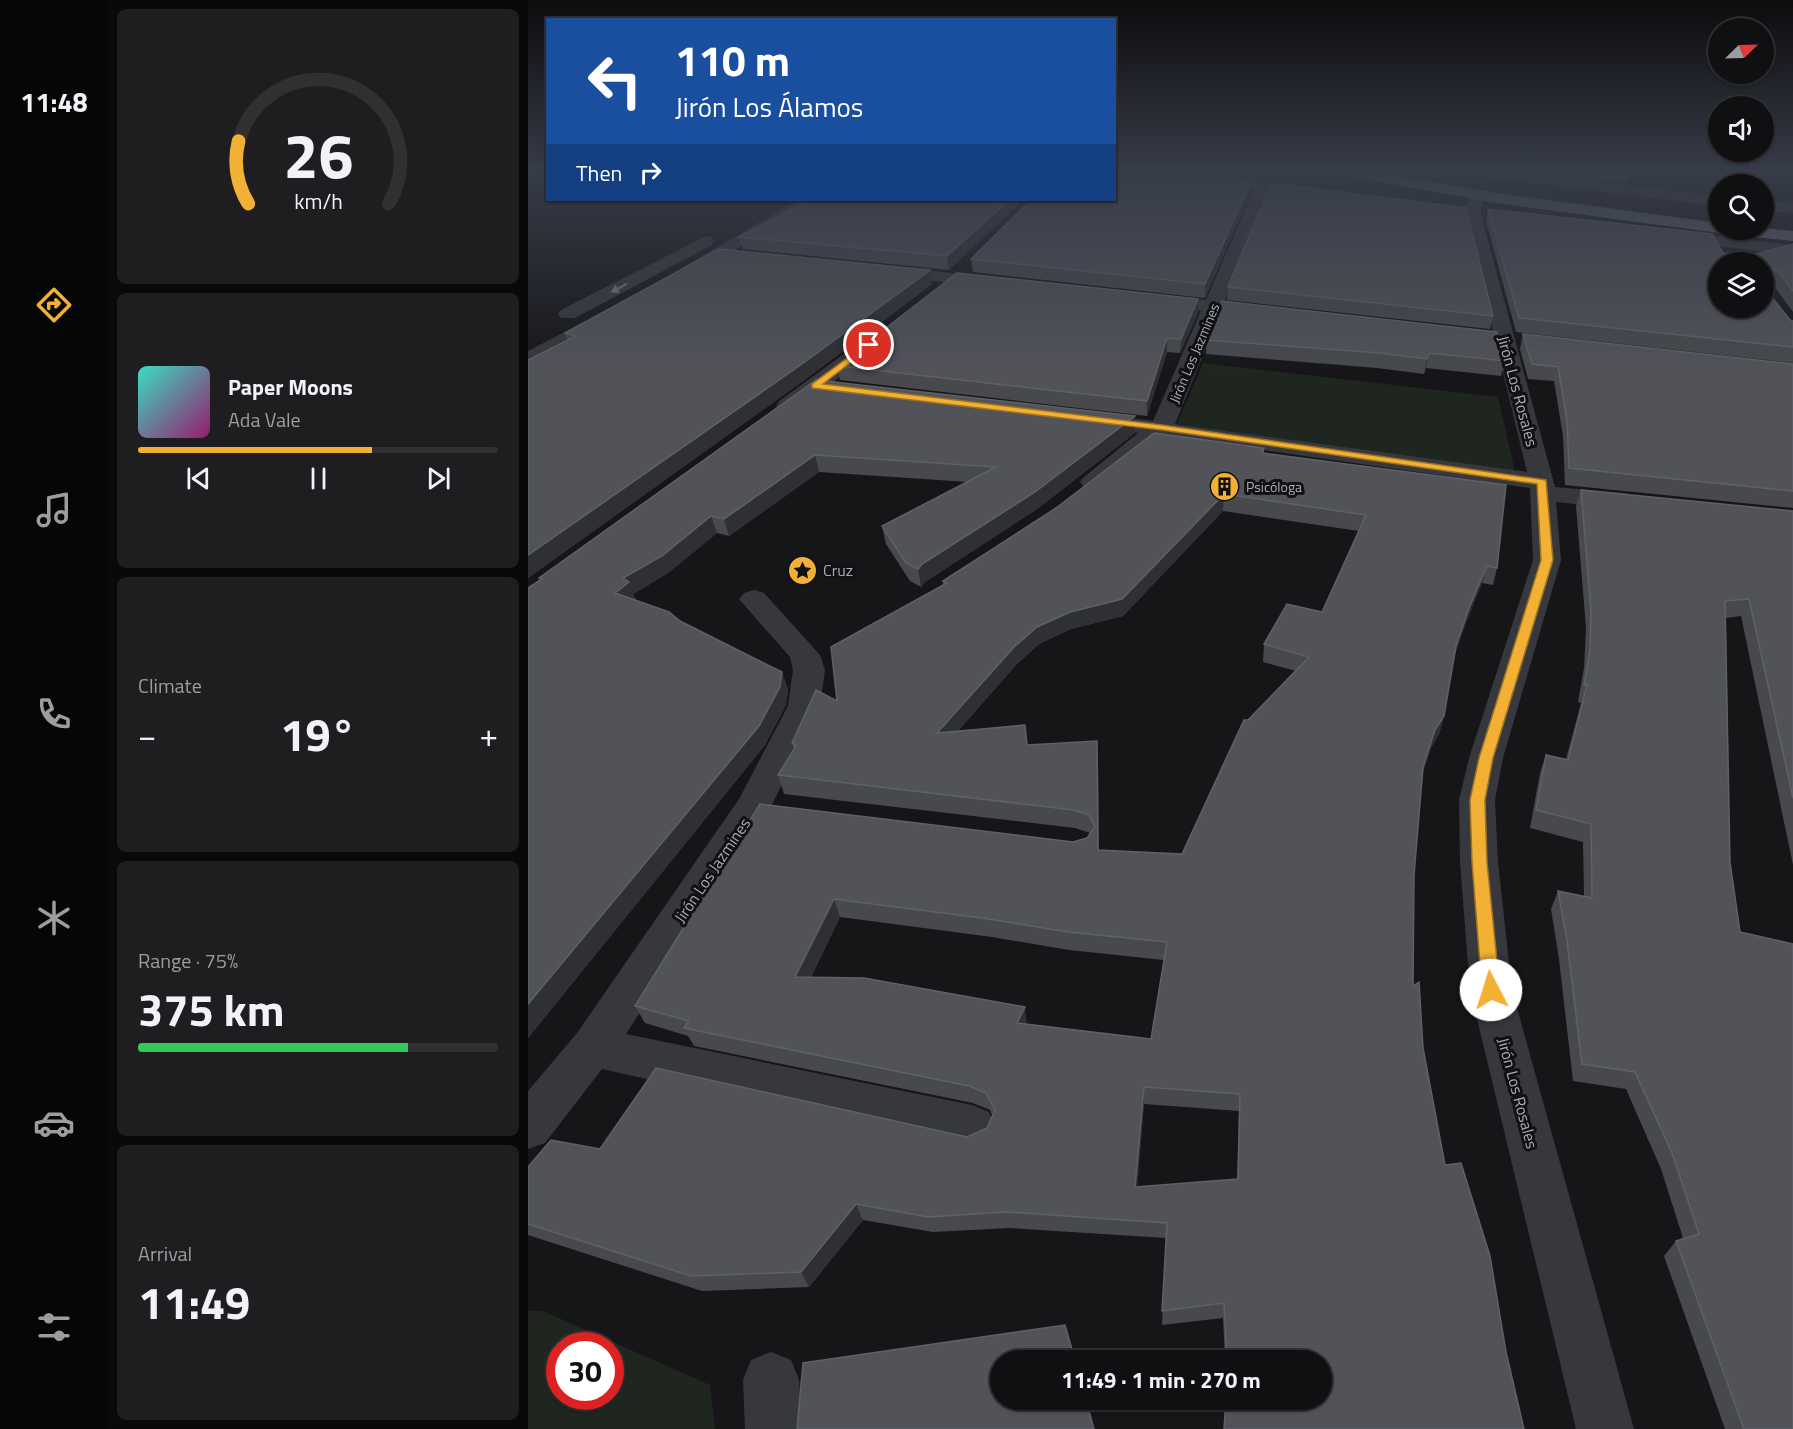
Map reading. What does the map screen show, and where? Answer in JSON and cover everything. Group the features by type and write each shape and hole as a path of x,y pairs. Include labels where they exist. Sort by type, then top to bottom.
{"street":[{"path":"549,324 710,238"},
{"path":"669,282 747,238"},
{"name":"Jirón Los Jazmines","path":"1162,428 1242,238"},
{"name":"Jirón Los Rosales","path":"1482,238 1543,487 1547,560 1486,758 1477,800 1479,862 1491,990 1605,1429"},
{"path":"1756,240 1793,250"},
{"path":"719,255 753,258"},
{"path":"931,297 973,260"},
{"path":"868,269 1017,285"},
{"path":"1132,298 1284,315"},
{"path":"528,359 618,309"},
{"path":"768,420 886,331"},
{"path":"815,386 850,390"},
{"path":"1070,416 1162,428 1650,504"},
{"path":"1074,496 1138,444 1162,428"},
{"name":"Jirón Los Jazmines","path":"528,1127 593,1047 772,808 804,706 809,670 805,655 754,599"},
{"path":"593,1047 972,1128"}],"shaded area":[{"path":"1203,363 1498,397 1515,472 1177,424"},
{"path":"528,1311 543,1311 590,1332 546,1332 546,1410 624,1410 624,1347 710,1385 715,1429 528,1429"}],"building":[{"path":"747,238 967,238 947,256"},
{"path":"993,238 1226,238 1205,284 971,259"},
{"path":"1248,238 1473,238 1493,316 1228,287"},
{"path":"1496,238 1708,238 1708,240 1715,240 1722,252 1708,252 1708,318 1774,318 1774,300 1793,321 1793,347 1519,318"},
{"path":"1793,244 1793,291 1778,271 1774,270 1774,252 1763,252"},
{"path":"719,249 930,270 802,364 528,555 528,360 576,336 565,333"},
{"path":"957,273 1198,299 1181,339 1167,338 1147,401 837,366"},
{"path":"1222,301 1497,332 1505,361 1429,353 1427,359 1379,353 1206,340"},
{"path":"1523,334 1793,364 1793,491 1569,468 1567,420 1558,367 1532,364"},
{"path":"816,380 1135,416 1035,492 922,564 918,569 906,563 882,526 996,467 815,455 724,519 711,516 662,556 623,578 629,582 615,593 669,612 680,621 782,672 780,687 759,726 528,1004 528,588"},
{"path":"1154,433 1264,448 1262,453 1506,485 1497,568 1487,566 1469,608 1456,646 1444,716 1435,730 1423,767 1414,875 1413,986 1419,982 1423,1048 1445,1165 1461,1163 1490,1256 1506,1352 1524,1429 1224,1429 1225,1410 1332,1410 1332,1350 1226,1350 1224,1303 1162,1311 1167,1223 1007,1212 928,1217 856,1204 801,1272 691,1276 528,1224 528,1167 551,1140 600,1149 656,1068 967,1137 987,1128 995,1110 986,1093 969,1086 684,1028 689,1021 635,1006 760,804 1073,842 1087,838 1095,827 1089,815 1074,810 778,775 796,746 792,743 816,690 837,701 831,647 947,583 943,581 1056,508","holes":["1224,494 1366,515 1322,612 1287,604 1264,644 1309,657 1248,720 1244,720 1182,854 1098,850 1097,741 1027,745 1025,725 937,733 1015,646 1037,627 1070,612 1122,599","834,899 989,919 1068,932 1167,942 1151,1039 1017,1023 1025,1007 864,978 795,977","1144,1087 1240,1094 1238,1179 1135,1187"]},
{"path":"1581,490 1793,511 1793,798 1749,599 1725,601 1730,862 1740,932 1793,944 1793,1429 1744,1429 1676,1241 1699,1234 1672,1153 1635,1072 1582,1064 1567,941 1558,891 1592,898 1591,824 1536,810 1546,755 1568,760 1587,685 1584,685 1590,650 1591,610"},
{"path":"1065,1325 1072,1350 990,1350 990,1410 1089,1410 1094,1429 797,1429 803,1363"}],"place":[{"name":"Psicóloga","path":"1225,486"},
{"name":"Cruz","path":"802,570"}],"route":[{"path":"869,345 815,386 1162,428 1542,482 1547,560 1486,758 1477,800 1479,862 1491,990"}]}
